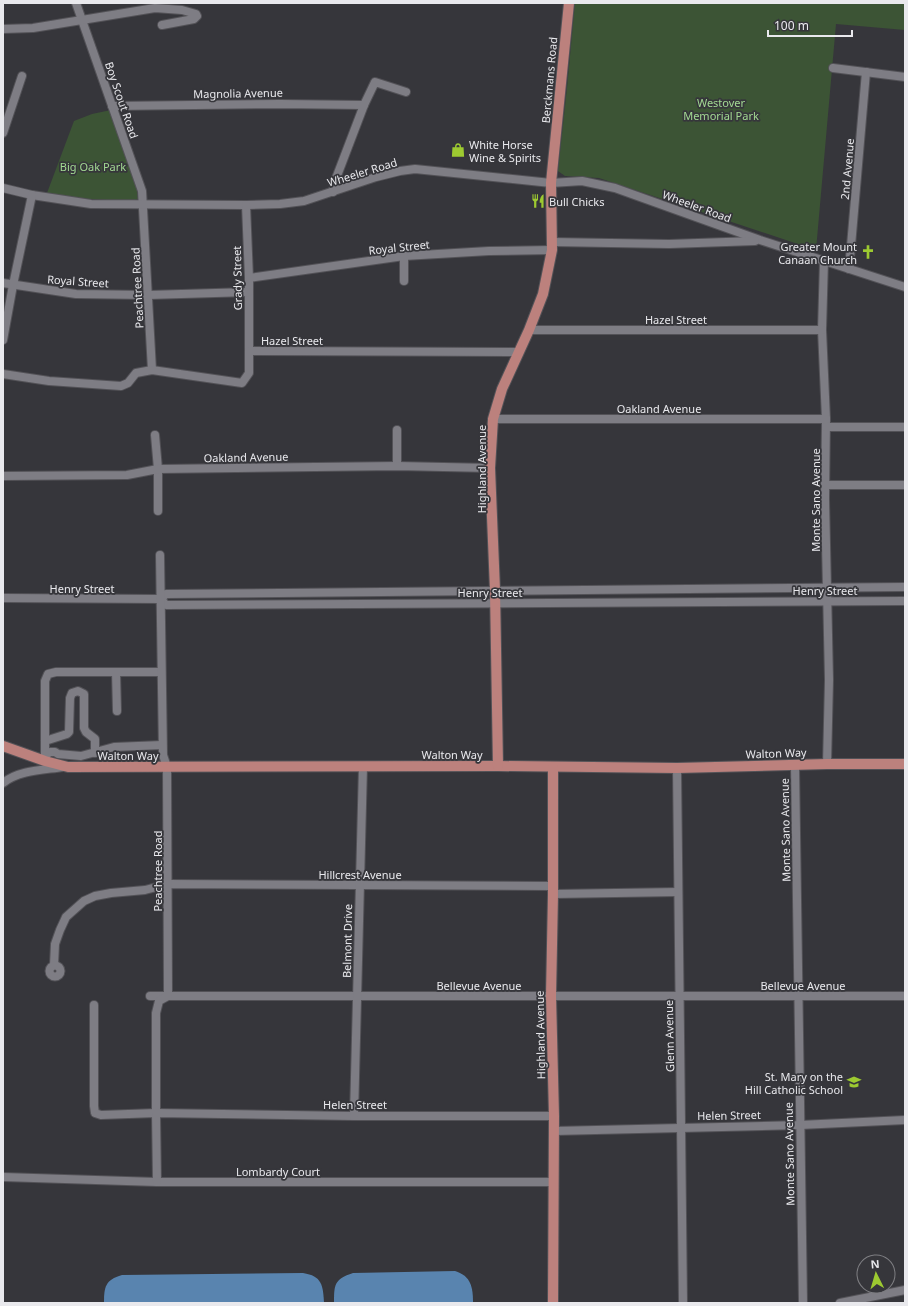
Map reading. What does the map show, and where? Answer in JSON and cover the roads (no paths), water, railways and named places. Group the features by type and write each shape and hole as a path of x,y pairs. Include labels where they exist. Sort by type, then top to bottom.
{"main road":[{"name":"Berckmans Road","path":"551,183 568,3"},
{"name":"Highland Avenue","path":"498,766 495,590 490,468 493,419 502,388 529,330 543,294 552,246 551,183"},
{"name":"Walton Way","path":"3,746 68,767 498,766 677,768 827,764 905,764"},
{"name":"Highland Avenue","path":"553,767 551,996 554,1116 553,1303"}],"street":[{"name":"Boy Scout Road","path":"76,3 142,190 142,204"},
{"path":"3,29 33,28 155,8 182,10 196,14 197,16 194,19 162,25"},
{"path":"834,68 905,77"},
{"name":"2nd Avenue","path":"849,269 866,72"},
{"path":"3,133 22,76"},
{"path":"333,192 335,181 364,105 375,82 406,92"},
{"name":"Magnolia Avenue","path":"112,106 280,104 364,105"},
{"name":"Wheeler Road","path":"3,188 32,195 91,204 246,205 280,204 304,201 376,177 415,169 551,183 582,181 615,188 760,240 905,287"},
{"path":"3,340 12,285 32,195"},
{"name":"Peachtree Road","path":"142,204 152,370"},
{"name":"Grady Street","path":"246,205 249,278 248,351"},
{"name":"Royal Street","path":"249,278 404,256 552,246 669,244 760,240"},
{"path":"404,256 404,281"},
{"name":"Monte Sano Avenue","path":"824,260 822,330 826,423 826,602 829,680 827,764"},
{"name":"Royal Street","path":"3,283 76,294 148,295 249,292"},
{"name":"Hazel Street","path":"529,330 822,330"},
{"name":"Hazel Street","path":"3,374 86,385 121,386 128,383 136,373 152,370 242,383 249,373 248,351 519,352"},
{"name":"Oakland Avenue","path":"493,419 826,423 905,427"},
{"path":"397,430 397,466"},
{"path":"155,435 158,469 158,511"},
{"name":"Oakland Avenue","path":"3,476 127,476 158,469 397,466 490,468"},
{"path":"825,485 905,485"},
{"name":"Peachtree Road","path":"160,555 162,756 168,767 168,996"},
{"name":"Henry Street","path":"3,598 161,599 166,594 905,587"},
{"path":"744,588 744,602"},
{"path":"612,589 613,602"},
{"path":"672,589 673,602"},
{"path":"367,593 367,604"},
{"path":"238,594 238,605"},
{"name":"Henry Street","path":"161,599 166,605 495,602 905,601"},
{"path":"45,759 45,681 48,674 56,672 161,672"},
{"path":"116,672 116,711"},
{"path":"45,741 69,732 70,698 72,693 78,691 84,694 84,728 86,732 95,739 94,752"},
{"path":"45,759 50,752 81,756 114,747 162,745"},
{"name":"Monte Sano Avenue","path":"795,765 803,1303"},
{"name":"Belmont Drive","path":"354,1116 363,766"},
{"path":"7,779 40,770 68,767"},
{"name":"Glenn Avenue","path":"677,768 682,1303"},
{"name":"Hillcrest Avenue","path":"54,965 55,944 66,917 84,901 94,896 144,890 168,884 360,885 678,892"},
{"name":"Bellevue Avenue","path":"150,996 905,996"},
{"path":"157,1182 156,1013 159,1001 168,996"},
{"name":"Helen Street","path":"94,1005 95,1113 101,1115 156,1113 354,1116 554,1116"},
{"name":"Helen Street","path":"554,1131 800,1125 905,1120"},
{"name":"Lombardy Court","path":"3,1177 157,1182 553,1182"},
{"path":"840,1303 905,1290"}],"water":[{"path":"455,1271 468,1279 472,1287 473,1303 334,1303 336,1284 342,1278 353,1273"},
{"path":"303,1273 314,1276 318,1279 322,1286 324,1303 104,1303 105,1288 112,1279 122,1275"}],"place":[{"name":"White Horse Wine & Spirits","path":"458,150"},
{"name":"Bull Chicks","path":"538,201"},
{"name":"Greater Mount Canaan Church","path":"868,252"},
{"name":"St. Mary on the Hill Catholic School","path":"854,1082"}],"park label":[{"name":"Westover Memorial Park","path":"721,108"},
{"name":"Big Oak Park","path":"93,166"}]}
